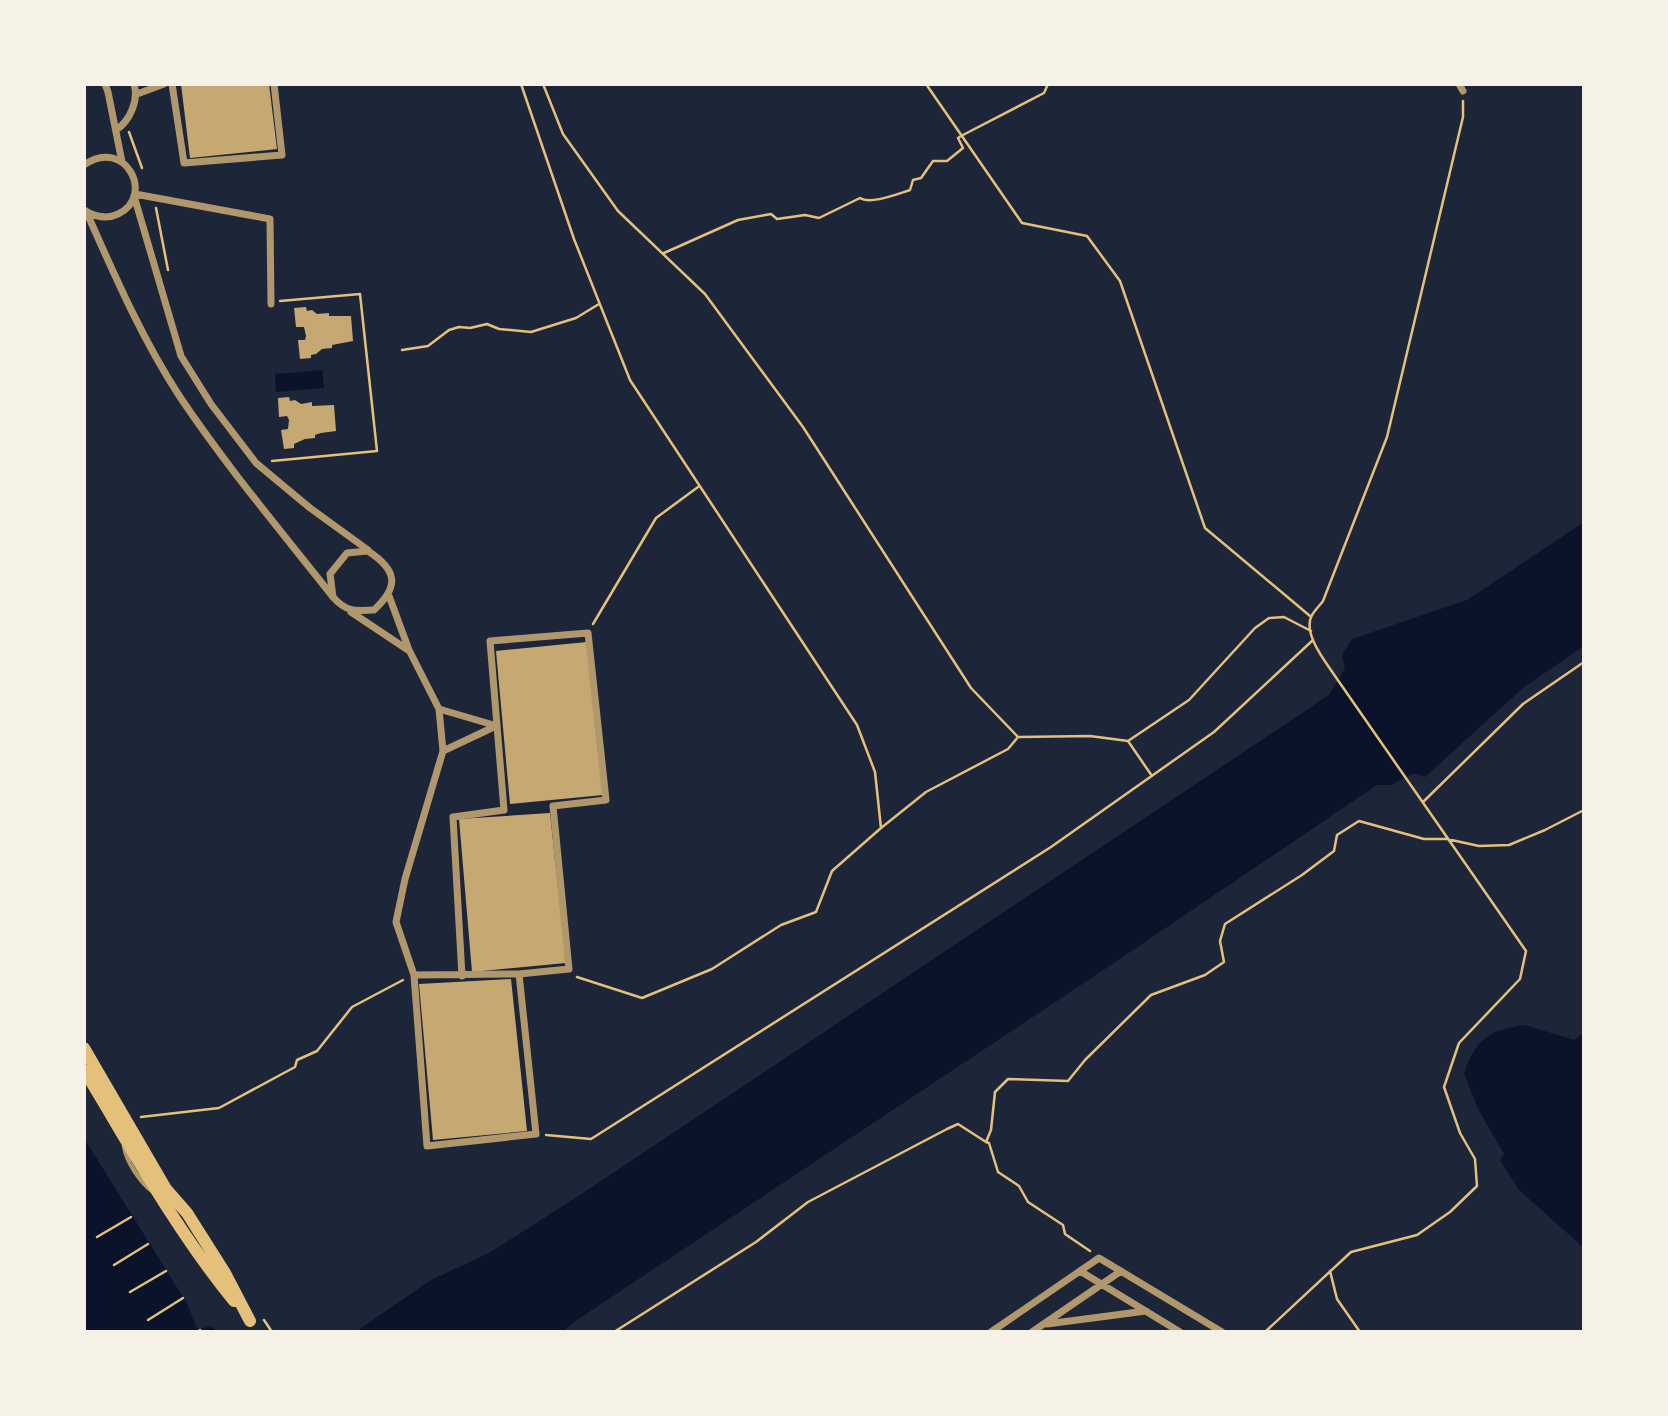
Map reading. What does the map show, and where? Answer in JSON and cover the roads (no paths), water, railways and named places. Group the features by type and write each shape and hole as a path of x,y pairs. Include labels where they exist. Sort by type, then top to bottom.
{"main road":[{"path":"84,1048 166,1189 187,1213 225,1273 250,1321"},
{"path":"84,1070 158,1196 212,1275 258,1332"}],"street":[{"path":"104,84 122,162 133,176 134,195 181,356 211,404 256,463 310,508 386,563 393,578 389,596 409,650 439,709 443,751 405,879 396,922 414,975 427,1146 536,1134 519,974"},
{"path":"116,130 126,124 137,94 134,84"},
{"path":"137,94 164,84"},
{"path":"172,84 184,163 282,155 274,84"},
{"path":"84,165 103,157 122,162"},
{"path":"134,195 270,219 272,303"},
{"path":"85,210 95,216 114,216 123,212 134,195"},
{"path":"85,210 125,299 179,395 234,473 341,606 409,650"},
{"path":"333,597 330,573 347,553 368,551"},
{"path":"351,612 374,610 389,596"},
{"path":"414,975 462,976 519,974 569,969 553,806 606,800 588,633 490,641 504,810 453,817 462,976"},
{"path":"439,709 497,726"},
{"path":"443,751 497,726"},
{"path":"991,1332 1099,1258 1222,1332"},
{"path":"1080,1271 1180,1332"},
{"path":"1032,1332 1121,1272"},
{"path":"1043,1325 1146,1311"}]}
